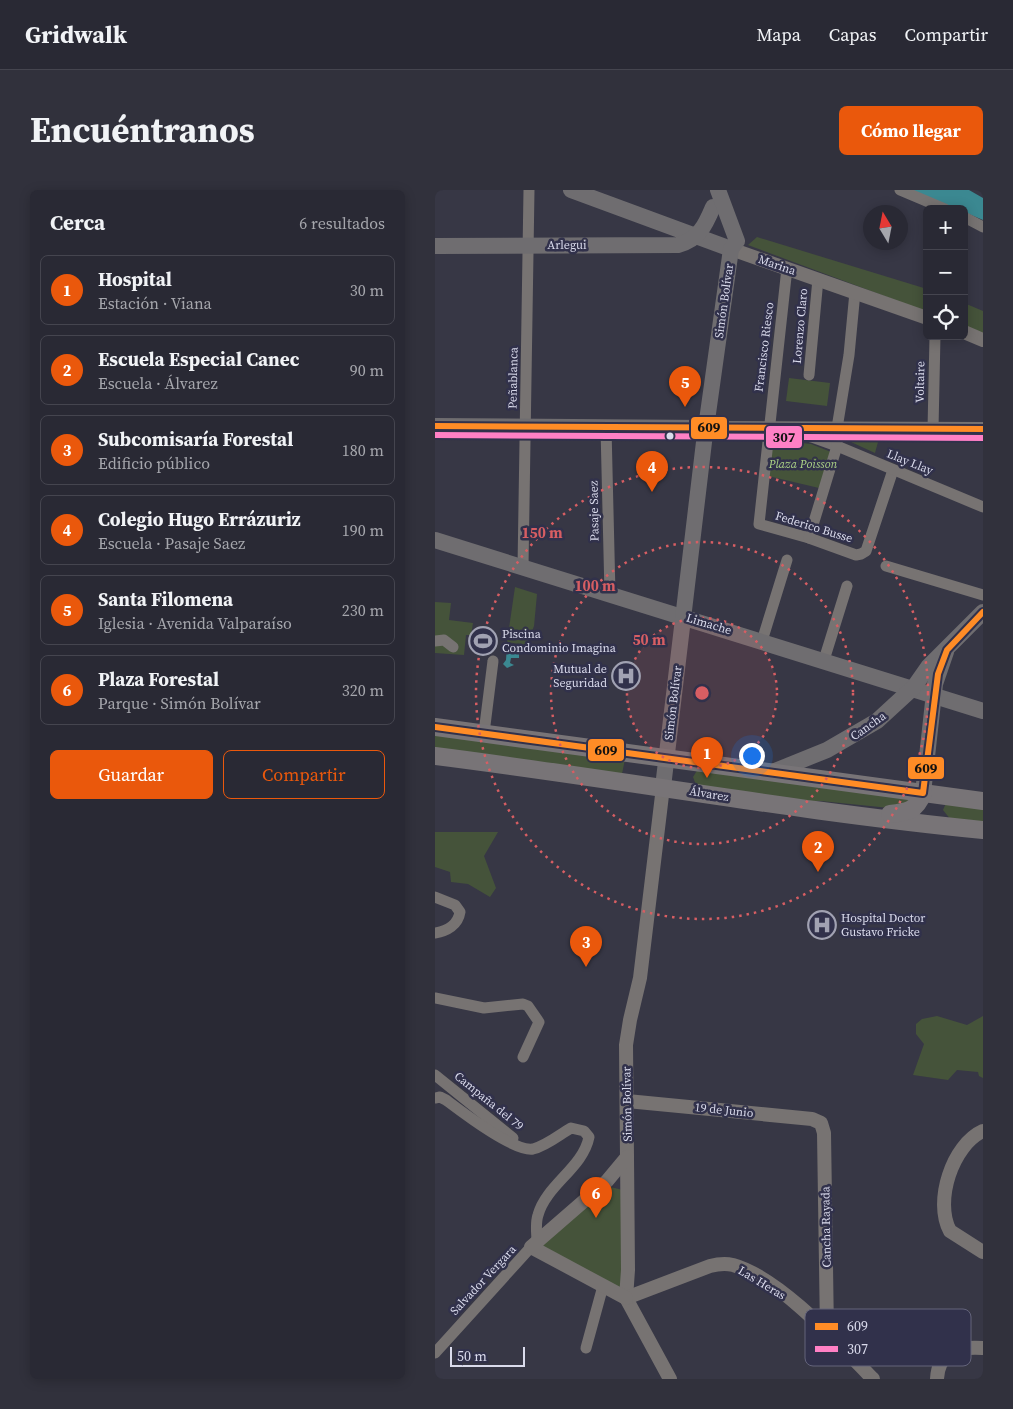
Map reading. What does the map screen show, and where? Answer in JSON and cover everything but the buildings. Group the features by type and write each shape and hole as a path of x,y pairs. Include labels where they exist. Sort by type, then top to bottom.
{"main road":[{"name":"Marina","path":"571,190 731,243"},
{"path":"707,190 713,207 731,243"},
{"path":"718,190 731,243"},
{"path":"700,232 713,207"},
{"name":"Arlegui","path":"435,246 670,245 685,243 700,232"},
{"name":"Simón Bolívar","path":"663,787 706,428 731,243"},
{"path":"435,426 706,428"},
{"name":"Limache","path":"435,540 914,687 983,710"},
{"name":"Cancha","path":"770,773 827,750 862,732 893,708 914,687 928,667 983,612"},
{"name":"Cancha","path":"923,794 935,684 947,650"},
{"path":"435,727 983,802"},
{"path":"441,757 455,734 463,731"},
{"name":"Álvarez","path":"441,757 663,787 862,818 983,830"},
{"path":"862,818 910,812 917,806 923,794"}],"street":[{"name":"Peñablanca","path":"523,567 529,190"},
{"path":"900,190 936,205"},
{"path":"968,219 983,227"},
{"name":"Marina","path":"731,243 787,268 923,317"},
{"name":"Francisco Riesco","path":"759,524 787,268"},
{"name":"Lorenzo Claro","path":"809,375 818,279"},
{"path":"809,538 837,446 837,428 849,355 855,292"},
{"path":"968,334 983,340"},
{"name":"Voltaire","path":"933,429 935,340"},
{"name":"Pasaje Saez","path":"606,428 610,594"},
{"path":"706,428 983,428"},
{"name":"Llay Llay","path":"769,428 812,437 837,446 983,507"},
{"name":"Federico Busse","path":"759,524 809,538 855,555 861,554 866,551 893,470"},
{"path":"762,641 787,560"},
{"path":"886,566 983,594"},
{"path":"824,660 847,586"},
{"path":"435,641 444,640 453,647"},
{"path":"484,734 493,661"},
{"name":"Simón Bolívar","path":"663,787 641,968 627,1045 626,1298 670,1379"},
{"path":"435,897 455,905 460,912 459,919 453,926 447,930 435,933"},
{"path":"435,998 484,1008 517,1004 528,1006 539,1022 523,1057"},
{"name":"Campaña del 79","path":"435,1075 526,1149"},
{"name":"Campaña del 79","path":"437,1097 497,1136 526,1149 540,1146 571,1128 585,1131 589,1137 584,1151 541,1208 536,1224 534,1245"},
{"name":"19 de Junio","path":"627,1101 812,1119 821,1123"},
{"name":"Cancha Rayada","path":"821,1123 824,1133 827,1309"},
{"path":"983,1131 969,1140 953,1164 943,1208 949,1231 983,1252"},
{"name":"Simón Bolívar","path":"534,1245 607,1181 627,1157"},
{"path":"607,1181 627,1188"},
{"path":"534,1245 626,1298"},
{"name":"Salvador Vergara","path":"435,1353 534,1245"},
{"name":"Las Heras","path":"626,1298 723,1263 734,1265 760,1278 805,1312"},
{"path":"586,1348 603,1286"},
{"name":"Las Heras","path":"860,1366 873,1379"},
{"path":"937,1379 940,1366"}],"green space":[{"path":"757,237 923,288 923,311 748,245"},
{"path":"968,305 983,311 983,333 968,327"},
{"path":"789,378 830,383 827,406 786,401"},
{"name":"Plaza Poisson","path":"772,440 811,444 831,452 819,488 768,476"},
{"path":"851,442 878,442 875,453"},
{"path":"515,587 537,594 534,626 527,645 507,642"},
{"path":"435,602 451,603 449,620 473,623 471,635 466,635 464,655 435,653"},
{"path":"435,733 625,759 622,774 435,753"},
{"path":"698,769 915,797 909,810 805,801 696,785 693,777"},
{"path":"947,801 983,806 983,824 951,820 943,810"},
{"path":"435,832 498,832 484,856 496,888 490,897 468,884 451,882 450,872 435,867"},
{"path":"937,1016 967,1025 983,1016 983,1078 979,1076 978,1072 957,1070 948,1080 913,1075 924,1044 916,1034 916,1024 922,1019"},
{"path":"606,1186 623,1190 622,1292 537,1246"}],"water":[{"path":"909,190 969,190 983,198 983,220 968,214 968,205 945,205"},
{"name":"Piscina Condominio Imagina","path":"476,634 496,638 494,648 488,649 483,644 480,648 473,646 470,639"},
{"path":"507,645 519,646 519,658 511,658 510,663 514,665 507,668 503,664 506,660"}],"transit line":[{"name":"609","path":"435,426 983,429"},
{"name":"307","path":"435,435 983,438"},
{"name":"609","path":"435,727 923,793 938,674 947,650 983,612"}],"place":[{"name":"Santa Filomena","path":"685,407"},
{"name":"Colegio Hugo Errázuriz","path":"652,492"},
{"name":"Piscina Condominio Imagina","path":"483,641"},
{"name":"Mutual de Seguridad","path":"626,676"},
{"name":"Hospital","path":"707,778"},
{"name":"Escuela Especial Canec","path":"818,872"},
{"name":"Hospital Doctor Gustavo Fricke","path":"822,925"},
{"name":"Subcomisaría Forestal","path":"586,967"},
{"name":"Plaza Forestal","path":"596,1218"}]}
